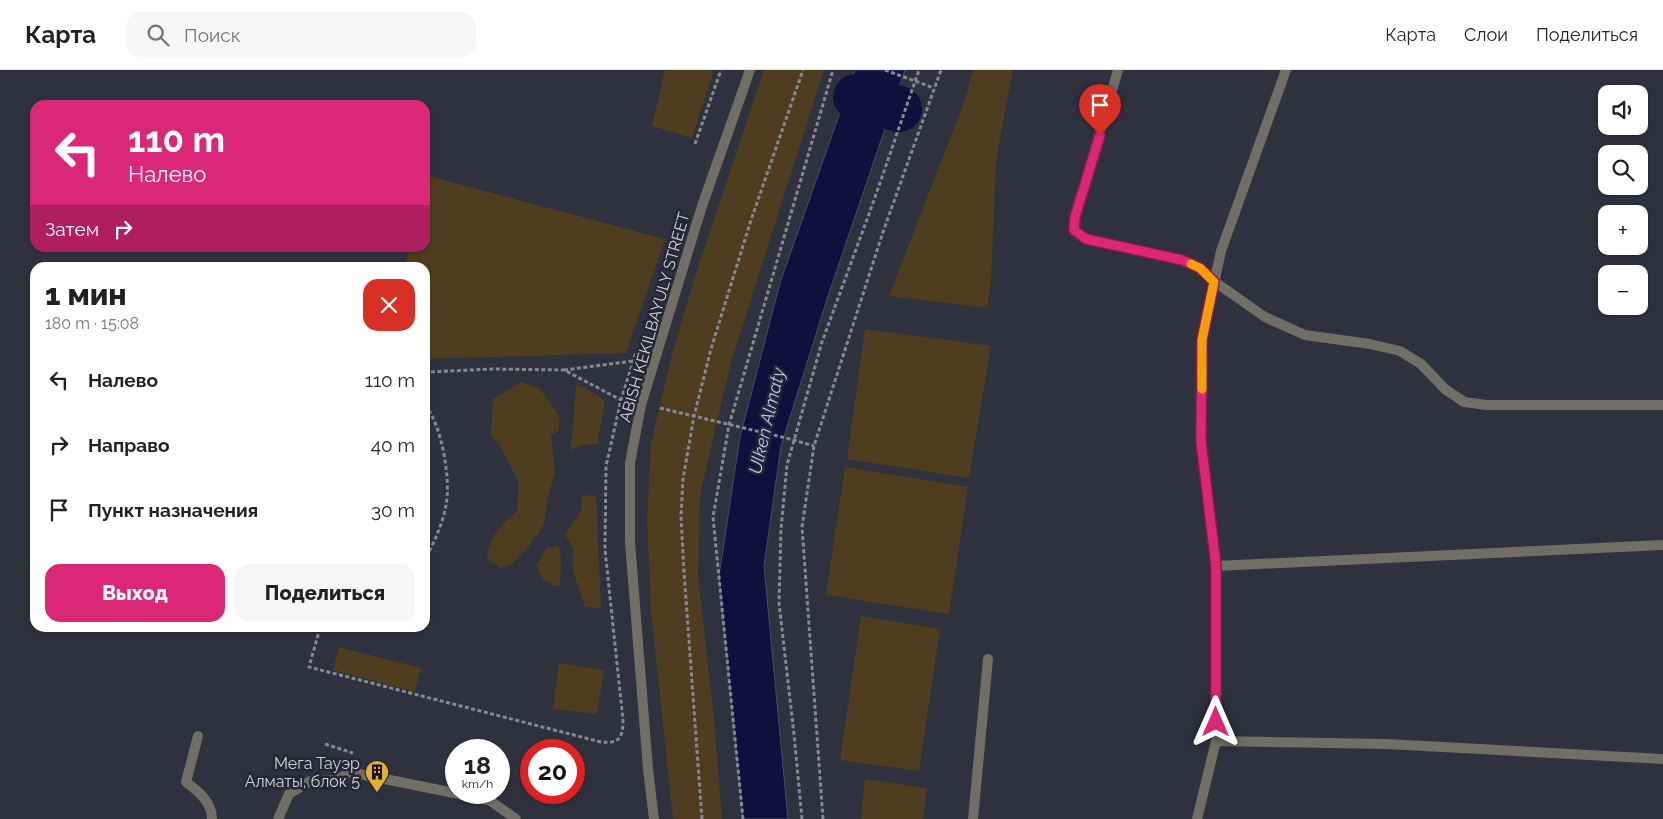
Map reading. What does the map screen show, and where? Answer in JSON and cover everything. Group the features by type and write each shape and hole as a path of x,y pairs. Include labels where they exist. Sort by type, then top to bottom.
{"street":[{"name":"ABISH KEKILBAYULY STREET","path":"654,819 648,769 630,542 630,463 641,405 702,206 750,70"},
{"path":"1118,70 1075,217 1074,230 1086,239 1182,260 1200,268 1214,282 1265,318 1305,335 1400,350 1420,364 1445,389 1464,402 1486,405 1663,405"},
{"path":"1197,819 1216,741 1216,566 1201,441 1202,340 1221,251 1286,70"},
{"path":"1216,566 1663,545"},
{"path":"973,819 988,659"},
{"path":"198,736 186,782 202,794 212,812 212,819"},
{"path":"1216,741 1387,744 1663,759"},
{"path":"278,819 289,794 310,781 336,780 350,772 489,800 516,819"}],"path":[{"path":"695,144 721,70"},
{"path":"702,819 681,516 683,479 694,416 711,349 751,220 803,70"},
{"path":"743,819 713,517 729,425 833,70"},
{"path":"885,70 934,88"},
{"path":"802,819 779,603 781,529 787,465 792,440 822,342 919,70"},
{"path":"823,819 802,527 814,446 883,232 941,70"},
{"path":"430,372 493,369 564,370 633,361"},
{"path":"319,632 309,667 601,742 612,743 618,740 623,730 623,720 605,550 606,466 621,400 564,370"},
{"path":"660,408 814,446"},
{"path":"430,412 440,438 446,468 446,504 437,534 430,549"},
{"path":"325,744 355,754"}],"shaded area":[{"path":"665,70 714,70 692,138 652,126"},
{"path":"764,70 824,70 732,359 700,494 698,575 714,719 722,819 673,819 651,611 647,519 651,442 672,355 695,276"},
{"path":"973,70 1013,70 996,160 991,282 987,308 889,296 965,100"},
{"path":"430,177 665,239 626,353 430,359 430,262 406,262 409,252 430,252"},
{"path":"865,329 991,346 969,478 847,459"},
{"path":"521,382 539,388 559,415 559,430 551,435 555,473 547,501 544,525 529,546 511,565 500,568 487,558 489,549 497,531 517,511 519,483 500,446 491,435 493,399"},
{"path":"576,384 593,392 605,401 597,444 583,445 570,450 572,440"},
{"path":"845,467 968,487 949,614 826,595"},
{"path":"582,495 596,496 601,608 585,607 573,571 573,548 565,535 581,511"},
{"path":"559,546 561,560 560,585 554,586 542,579 536,565 547,548"},
{"path":"861,616 940,629 919,771 840,760"},
{"path":"339,647 421,668 415,692 333,670"},
{"path":"559,663 604,670 597,714 553,709"},
{"path":"865,779 927,788 923,819 861,819"}],"water":[{"name":"Ulken Almaty","path":"855,70 905,70 828,296 781,446 764,566 788,819 743,819 719,576 740,437 780,283"}],"waterway":[{"path":"856,97 899,109"}],"slow traffic":[{"path":"1191,264 1200,268 1214,282 1202,340 1202,389"}],"place":[{"name":"Мега Тауэр Алматы, блок 5","path":"377,793"}],"route":[{"path":"1100,135 1075,217 1074,230 1086,239 1182,260 1200,268 1214,282 1202,340 1201,441 1216,566 1216,722"}]}
